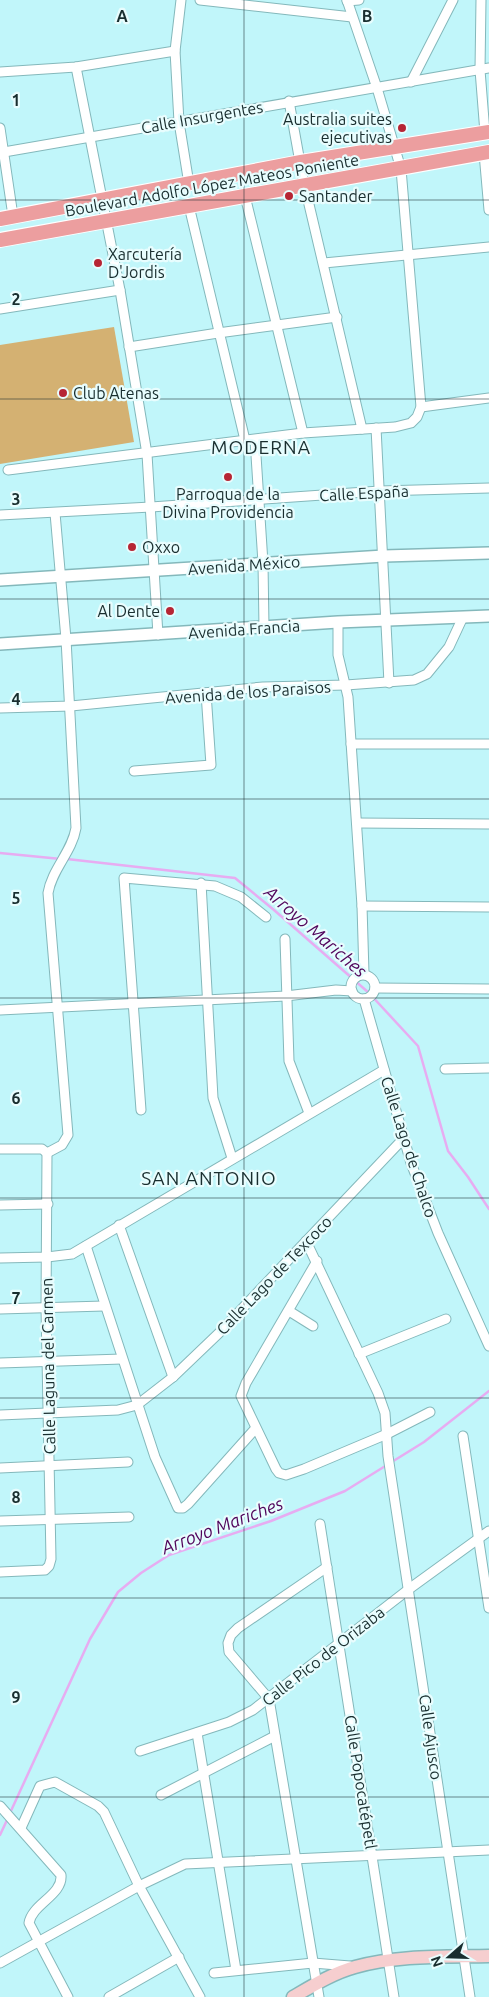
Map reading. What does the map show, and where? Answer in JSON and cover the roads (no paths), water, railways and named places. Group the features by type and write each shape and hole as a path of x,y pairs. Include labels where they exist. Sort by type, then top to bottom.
{"main road":[{"name":"Boulevard Adolfo López Mateos Poniente","path":"7,217 301,162 487,132"},
{"name":"Boulevard Adolfo López Mateos Poniente","path":"0,240 487,153"},
{"path":"292,1997 317,1983 356,1967 388,1961 489,1956"}],"street":[{"path":"181,0 175,51 179,122 189,184"},
{"path":"200,0 352,17"},
{"path":"8,470 303,433 395,427 411,423 417,417 421,407 401,169 377,88 347,1 359,0"},
{"path":"411,82 453,0"},
{"path":"481,0 487,132"},
{"path":"0,72 76,67 175,51"},
{"path":"76,67 92,138 120,290 147,454 158,635"},
{"name":"Calle Insurgentes","path":"4,152 92,138 289,101 485,69"},
{"path":"289,101 305,185 362,429"},
{"path":"0,128 4,152 3,170 7,217"},
{"path":"487,153 489,210"},
{"path":"245,196 279,326 303,433"},
{"path":"189,206 245,440"},
{"path":"324,263 489,247"},
{"path":"0,309 120,290"},
{"path":"129,347 218,333 337,318"},
{"path":"421,407 489,398"},
{"path":"376,428 389,683"},
{"path":"256,440 263,563 264,628"},
{"name":"Calle España","path":"0,515 380,491 489,488"},
{"path":"0,1149 42,1149 47,1153 62,1146 68,1134 56,1008 48,893 50,885 71,848 76,828 71,706 55,513"},
{"name":"Avenida México","path":"0,580 384,556 489,553"},
{"name":"Avenida Francia","path":"0,644 338,622 489,616"},
{"name":"Avenida de los Paraisos","path":"0,708 71,706 263,687 346,685 414,680 427,674 450,647 463,617"},
{"path":"338,622 338,655 346,685 362,906 357,981 359,998 366,999 375,990 489,989"},
{"path":"134,771 211,765 206,693"},
{"path":"351,744 489,744"},
{"path":"357,823 489,824"},
{"path":"141,1110 124,878 201,883 229,891 266,917"},
{"path":"201,883 213,1098 232,1158"},
{"path":"362,906 489,907"},
{"path":"285,939 289,1061 309,1113"},
{"path":"0,1010 286,996 336,990 357,981 371,978 375,990"},
{"name":"Calle Lago de Chalco","path":"366,999 404,1139 438,1233 489,1346"},
{"path":"445,1069 489,1068"},
{"path":"0,1258 47,1257 72,1254 384,1070"},
{"name":"Calle Lago de Texcoco","path":"137,1405 173,1377 219,1333 404,1139"},
{"name":"Calle Laguna del Carmen","path":"0,1572 38,1571 44,1570 49,1566 50,1465 46,1308 47,1153"},
{"path":"0,1206 48,1204"},
{"path":"119,1226 173,1377"},
{"name":"Calle Ajusco","path":"306,1240 382,1403 470,1997"},
{"path":"86,1246 104,1306 155,1457 173,1501 178,1508 181,1509 188,1504 255,1429"},
{"path":"317,1261 241,1394 255,1429 276,1469 286,1475 387,1434 430,1412"},
{"path":"0,1309 104,1306"},
{"path":"289,1311 312,1326"},
{"path":"359,1354 446,1319"},
{"path":"0,1363 122,1359"},
{"path":"0,1415 118,1410 137,1405"},
{"path":"463,1436 489,1608"},
{"path":"0,1468 128,1462"},
{"path":"0,1521 129,1517"},
{"name":"Calle Popocatépetl","path":"320,1524 394,1997"},
{"name":"Calle Pico de Orizaba","path":"140,1751 241,1717 340,1644 409,1589 489,1531"},
{"path":"319,1997 268,1698 233,1659 228,1647 230,1635 327,1567"},
{"path":"196,1733 236,1970"},
{"path":"161,1795 275,1736"},
{"path":"18,1824 40,1786 54,1782 98,1806 139,1886 200,1997"},
{"path":"3,1809 62,1875 60,1884 30,1919 30,1927 68,1997"},
{"path":"0,1963 139,1886 184,1864 489,1850"},
{"path":"109,1997 179,1957"},
{"path":"214,1973 313,1963 356,1967"}],"waterway":[{"name":"Arroyo Mariches","path":"0,853 61,859"},
{"name":"Arroyo Mariches","path":"67,859 235,878 274,910 369,993 418,1046 448,1151 489,1209"},
{"name":"Arroyo Mariches","path":"10,1813 90,1639 118,1592 141,1573 169,1555 271,1521 345,1491 424,1442 489,1391"},
{"name":"Arroyo Mariches","path":"0,1835 8,1818"}],"place":[{"name":"Australia suites ejecutivas","path":"402,128"},
{"name":"Santander","path":"289,196"},
{"name":"Xarcutería D'Jordis","path":"98,263"},
{"name":"Club Atenas","path":"63,393"},
{"name":"Parroqua de la Divina Providencia","path":"228,477"},
{"name":"Oxxo","path":"132,547"},
{"name":"Al Dente","path":"170,611"}],"district":[{"name":"MODERNA","path":"261,447"},
{"name":"SAN ANTONIO","path":"209,1178"}]}
